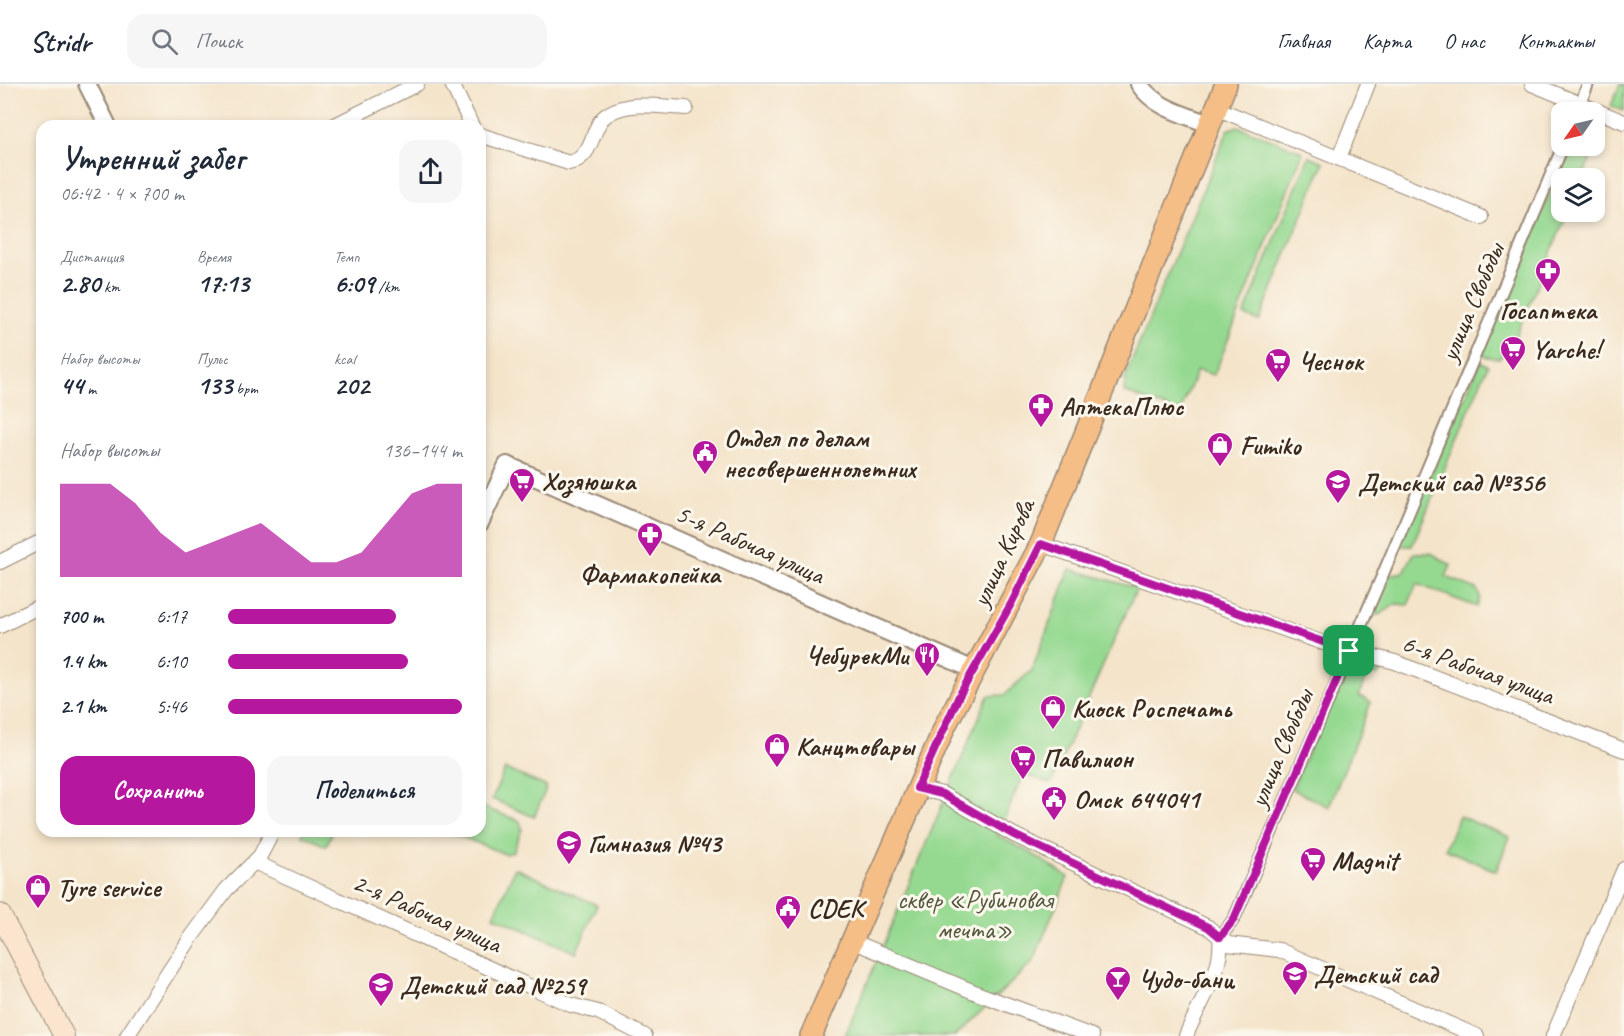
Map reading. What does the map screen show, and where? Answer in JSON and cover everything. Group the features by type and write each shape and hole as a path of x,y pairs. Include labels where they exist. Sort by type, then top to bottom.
{"main road":[{"name":"улица Кирова","path":"812,1036 917,788 974,670 1041,544 1226,84"},
{"path":"0,914 64,1036"}],"street":[{"path":"87,84 105,120"},
{"path":"345,120 417,84"},
{"path":"452,84 469,120"},
{"path":"1139,84 1147,95 1159,104 1212,116 1339,158 1481,217"},
{"path":"1339,158 1368,84"},
{"path":"1532,84 1566,102"},
{"path":"1580,102 1588,84"},
{"path":"486,137 569,163 578,161 584,155 605,115 627,106 686,108"},
{"path":"1605,116 1624,122"},
{"name":"улица Свободы","path":"1186,1036 1202,1005 1220,956 1220,937 1234,919 1559,156"},
{"name":"5-я Рабочая улица","path":"486,510 507,465 974,670"},
{"path":"0,562 36,544"},
{"name":"6-я Рабочая улица","path":"1041,544 1349,651 1395,662 1624,750"},
{"path":"0,626 36,607"},
{"path":"917,788 942,794 1014,835 1208,927 1238,947 1279,950 1477,1036"},
{"path":"127,1036 190,939 226,890 254,862 269,837"},
{"name":"2-я Рабочая улица","path":"254,862 571,1005 597,1012 645,1036"},
{"path":"1553,1036 1624,869"},
{"path":"852,941 979,994 1092,1036"}],"green space":[{"path":"1620,84 1624,84 1624,111 1611,106"},
{"path":"1237,126 1303,152 1214,375 1197,370 1180,413 1124,392 1126,375 1228,130"},
{"path":"1309,156 1324,162 1259,321 1244,315"},
{"path":"1566,156 1592,156 1586,168 1561,168"},
{"path":"1551,191 1551,222 1564,222 1510,350 1499,358 1485,357 1483,352"},
{"path":"1480,362 1488,365 1412,546 1399,546"},
{"path":"1414,553 1431,553 1451,565 1446,577 1477,589 1480,597 1477,607 1417,584 1408,605 1396,604 1381,614 1372,616 1357,648 1387,575 1404,572"},
{"name":"сквер «Рубиновая мечта»","path":"1070,569 1137,588 1051,784 1023,774 998,836 1031,853 1068,877 1033,962 955,1036 845,1036 988,696 1004,695 1032,670"},
{"path":"1347,661 1383,672 1377,675 1367,673 1359,696 1371,702 1329,807 1292,789"},
{"path":"505,769 547,787 534,817 492,799"},
{"path":"486,808 520,821 522,829 513,852 505,854 462,837 486,837"},
{"path":"1459,816 1510,837 1496,871 1445,849"},
{"path":"306,837 330,837 326,846"},
{"path":"515,868 597,905 576,953 494,916"}],"place":[{"name":"Госаптека","path":"1548,294"},
{"name":"Yarche!","path":"1513,372"},
{"name":"Чеснок","path":"1278,384"},
{"name":"АптекаПлюс","path":"1041,429"},
{"name":"Fumiko","path":"1220,468"},
{"name":"Отдел по делам несовершеннолетних","path":"705,476"},
{"name":"Хозяюшка","path":"522,504"},
{"name":"Детский сад №356","path":"1338,505"},
{"name":"Фармакопейка","path":"650,558"},
{"name":"ЧебурекМи","path":"927,678"},
{"name":"Киоск Роспечать","path":"1053,731"},
{"name":"Канцтовары","path":"777,769"},
{"name":"Павилион","path":"1023,781"},
{"name":"Омск 644041","path":"1054,822"},
{"name":"Гимназия №43","path":"569,866"},
{"name":"Magnit","path":"1313,883"},
{"name":"Tyre service","path":"38,910"},
{"name":"CDEK","path":"788,931"},
{"name":"Детский сад","path":"1295,997"},
{"name":"Чудо-бани","path":"1118,1002"},
{"name":"Детский сад №259","path":"381,1008"}],"route":[{"path":"1041,544 1349,651 1234,919 1220,937 1208,927 1014,835 942,794 917,788 959,696 1011,604 1041,544"}]}
